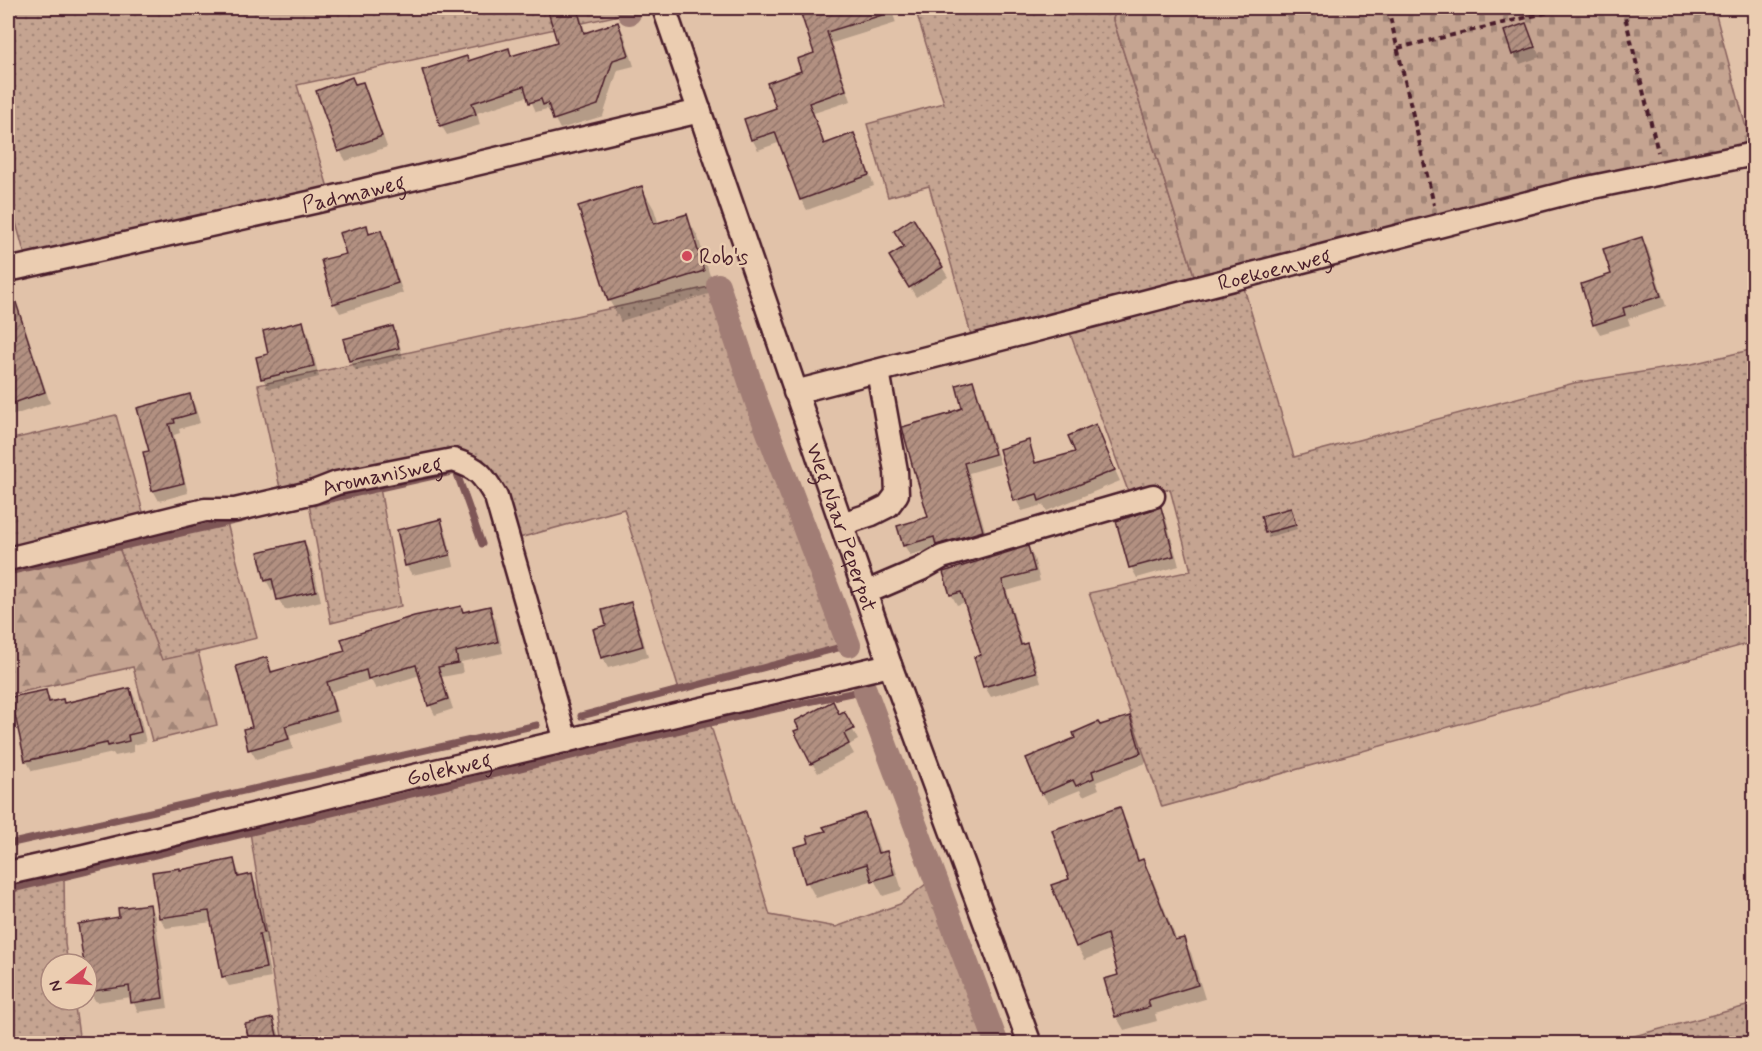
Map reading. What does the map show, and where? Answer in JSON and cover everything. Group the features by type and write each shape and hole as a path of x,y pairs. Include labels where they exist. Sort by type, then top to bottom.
{"street":[{"name":"Weg Naar Peperpot","path":"664,8 891,665 1030,1044"},
{"name":"Padmaweg","path":"8,270 318,201 700,111"},
{"name":"Roekoenweg","path":"795,392 1578,190 1755,154"},
{"path":"842,524 873,514 888,506 897,494 896,471 878,370"},
{"name":"Aromanisweg","path":"8,559 205,510 235,510 314,492 337,483 453,460 471,465 484,477 496,497 566,741"},
{"path":"866,593 921,569 942,557 1153,496"},
{"name":"Golekweg","path":"8,873 891,665"}],"path":[{"path":"1388,8 1439,226"},
{"path":"1398,48 1566,8"},
{"path":"1623,8 1663,173"}],"green space":[{"path":"8,8 628,8 629,13 297,85 329,191 26,259 8,194"},
{"path":"915,8 1117,8 1113,19 1195,278 972,338 929,186 888,197 867,124 944,103"},
{"path":"1117,8 1714,8 1751,146 1195,278 1113,19"},
{"path":"718,285 757,403 849,645 679,690 624,509 519,538 472,459 281,493 258,385"},
{"path":"1244,288 1294,457 1574,383 1692,364 1754,349 1754,642 1162,807 1089,593 1191,571 1170,489 1131,499 1070,333"},
{"path":"116,415 145,519 8,552 8,440"},
{"path":"380,488 401,606 331,623 309,504"},
{"path":"227,523 257,638 162,661 119,548"},
{"path":"119,548 162,660 198,652 217,725 152,741 133,667 8,695 8,572"},
{"path":"710,723 770,915 836,927 900,904 935,877 997,1043 283,1043 250,832"},
{"path":"64,877 66,952 39,952 39,1012 76,1012 80,1043 8,1043 8,890"},
{"path":"1754,1004 1754,1043 1608,1043"}],"building":[{"path":"547,8 577,8 584,33 618,22 629,55 613,60 598,105 553,120 548,103 543,105 541,99 529,103 524,86 472,103 476,114 440,126 422,70 467,56 468,61 509,48 511,56 557,42"},
{"path":"799,8 892,8 892,12 827,32 846,90 809,103 824,144 854,133 869,175 800,200 775,132 751,140 744,119 776,108 767,83 801,71 797,59 814,53"},
{"path":"1526,23 1535,47 1512,55 1504,31"},
{"path":"352,77 355,84 363,82 382,136 338,152 316,91"},
{"path":"642,186 654,224 687,214 704,271 608,301 578,206"},
{"path":"913,218 943,267 909,288 889,256 904,247 894,231"},
{"path":"367,225 369,234 381,230 398,283 333,304 321,260 346,254 339,233"},
{"path":"1642,237 1661,296 1623,308 1625,315 1593,325 1581,284 1611,274 1603,249"},
{"path":"11,287 45,392 8,405 8,288"},
{"path":"303,321 314,366 261,379 256,357 268,354 263,331"},
{"path":"393,326 399,348 349,361 343,339"},
{"path":"973,380 995,454 964,463 983,531 936,545 934,537 903,546 897,526 928,517 902,427 962,408 956,385"},
{"path":"190,394 195,413 174,419 175,423 169,424 184,483 152,491 143,452 149,451 137,408"},
{"path":"1096,424 1115,470 1039,501 1037,494 1014,501 999,449 1029,440 1035,463 1075,452 1068,436"},
{"path":"1161,507 1174,556 1129,568 1116,521"},
{"path":"1291,508 1296,525 1265,533 1261,516"},
{"path":"441,519 450,555 405,566 397,530"},
{"path":"304,541 316,591 277,600 272,579 265,581 258,552"},
{"path":"1028,546 1035,571 1002,580 1021,645 1027,643 1036,672 983,687 974,657 981,655 961,592 950,595 943,572"},
{"path":"631,602 643,646 601,658 593,629 606,625 602,610"},
{"path":"461,606 463,612 490,606 498,642 456,652 458,663 438,667 448,699 428,706 416,665 368,679 366,670 327,682 335,711 285,726 289,739 248,750 243,729 252,727 236,666 267,657 271,672 345,651 341,639 414,616"},
{"path":"130,688 141,732 128,735 129,741 108,746 107,743 25,761 11,697 46,690 49,702 63,699 64,703"},
{"path":"833,701 839,714 844,711 854,729 844,734 849,744 811,764 794,731 799,729 795,721"},
{"path":"1130,716 1141,753 1092,771 1094,778 1076,786 1073,780 1041,794 1026,758 1075,738 1073,733 1098,722 1100,725"},
{"path":"1120,807 1138,861 1143,859 1175,940 1184,938 1198,985 1148,1000 1150,1007 1115,1017 1104,979 1118,975 1107,934 1076,947 1051,885 1069,879 1052,830"},
{"path":"865,813 878,853 887,851 894,874 872,881 867,864 805,883 794,847 809,843 807,836 826,831 823,827"},
{"path":"234,859 238,877 252,874 264,933 259,934 266,968 222,977 209,911 159,918 152,872 180,868 180,870"},
{"path":"150,904 163,998 131,1003 129,986 99,990 99,952 82,952 78,924 119,917 118,908"},
{"path":"273,1018 279,1044 250,1044 245,1024"}],"waterway":[{"path":"628,8 629,13"},
{"path":"718,285 757,403 849,645"},
{"path":"312,503 456,471 482,544"},
{"path":"8,572 243,519"},
{"path":"581,716 849,645"},
{"path":"8,890 710,723 865,690"},
{"path":"865,690 997,1044"},
{"path":"8,844 537,725"}],"place":[{"name":"Rob's","path":"687,256"}]}
